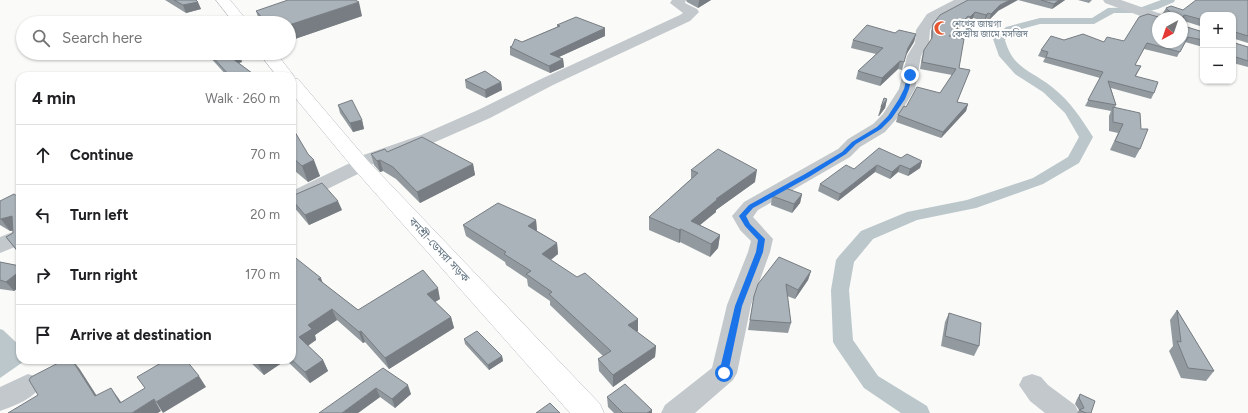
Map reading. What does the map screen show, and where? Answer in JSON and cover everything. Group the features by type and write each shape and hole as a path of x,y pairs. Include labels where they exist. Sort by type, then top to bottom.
{"main road":[{"path":"223,0 236,16"},
{"path":"273,60 283,72"},
{"name":"বনশ্রী-ডেমরা সড়ক","path":"296,88 360,164 589,413"}],"street":[{"path":"296,197 360,164 427,139 484,114 547,82 685,18 692,12 676,3 680,0"},
{"path":"675,413 724,373 738,306 759,252 762,239 747,225 742,216 751,206 844,153 854,143 879,128 890,117 907,89 914,56 922,43 923,30 932,17 950,6 965,0"},
{"path":"1109,0 1152,15"},
{"path":"0,246 16,238"},
{"path":"0,400 28,385"},
{"path":"1032,385 1065,413"}],"shaded area":[{"path":"0,329 16,342 16,364 20,364 0,378"}],"building":[{"path":"174,0 196,0 198,2 183,5"},
{"path":"288,0 355,0 359,2 296,23 296,16 261,16 256,11"},
{"path":"968,0 1010,0 1000,5 991,14 988,13 986,15 975,12 970,17 968,16 949,36 964,39 959,68 970,70 957,102 968,104 943,132 898,115 904,106 906,107 917,87 940,93 956,69 922,62 924,50 932,38 933,24 940,15"},
{"path":"1041,0 1059,0 1054,4"},
{"path":"1196,0 1248,0 1248,36 1236,32 1236,12 1200,12 1200,19 1188,16 1188,12 1170,12 1166,8 1171,6 1183,10"},
{"path":"1148,14 1152,15 1152,44 1147,43 1135,65 1141,66 1135,76 1158,82 1154,93 1108,81 1116,105 1088,100 1103,72 1046,57 1048,52 1041,50 1051,36 1064,40 1083,34 1104,42 1107,37 1124,41 1139,17"},
{"path":"576,17 605,28 550,54 563,59 549,66 510,47 515,39 522,42 560,26 557,25"},
{"path":"867,25 895,33 899,30 916,34 908,48 904,62 900,61 882,78 858,71 883,48 853,40"},
{"path":"1188,27 1200,31 1200,39 1188,37"},
{"path":"1236,43 1248,47 1248,61 1236,57"},
{"path":"1165,48 1182,48 1180,52"},
{"path":"215,60 234,60 251,72 226,72"},
{"path":"485,71 501,82 485,90 465,80"},
{"path":"884,98 887,99 881,107"},
{"path":"352,100 362,120 350,123 338,105"},
{"path":"1113,107 1140,113 1141,129 1148,129 1140,149 1115,141 1123,124 1113,122"},
{"path":"296,134 308,154 314,160 302,166 296,161"},
{"path":"422,137 473,164 417,192 393,167 380,160 377,161 371,154 385,149 387,152"},
{"path":"879,148 901,158 907,154 922,161 910,169 900,165 892,172 877,165 840,194 820,184 846,165 854,169"},
{"path":"718,149 757,170 716,199 718,199 691,221 720,235 711,244 681,229 679,230 649,217 698,173 691,170"},
{"path":"322,183 338,201 305,215 296,205 296,194"},
{"path":"785,188 802,194 794,204 772,196"},
{"path":"14,194 16,195 16,249 6,237 13,233 12,216 0,219 0,201"},
{"path":"498,203 536,220 528,226 557,243 542,254 577,277 585,273 638,319 628,325 656,346 613,375 598,359 611,351 549,294 552,292 526,274 531,271 504,254 506,252 463,225"},
{"path":"779,257 811,271 798,290 786,284 791,323 750,320 754,296 758,284"},
{"path":"296,258 321,278 318,279 358,310 423,270 438,288 427,294 451,317 385,358 361,331 359,332 332,309 308,325 312,329 299,337 323,360 305,372 296,364"},
{"path":"0,262 16,265 16,274 6,282 0,280"},
{"path":"1177,310 1214,371 1188,368 1177,341 1181,342"},
{"path":"949,313 981,323 979,346 945,336"},
{"path":"477,331 502,356 488,365 464,339"},
{"path":"56,364 75,364 95,396 111,388 120,403 145,388 137,377 159,364 189,364 199,376 156,402 154,399 132,413 8,413 38,395 29,380 31,377"},
{"path":"383,368 408,385 392,399 376,388 342,413 319,413"},
{"path":"625,384 652,410 647,413 623,413 607,397"},
{"path":"1080,394 1095,401 1091,413 1086,413 1079,410 1084,408 1079,398"},
{"path":"550,403 560,413 536,413"}],"waterway":[{"path":"919,413 871,382 843,342 840,290 845,260 867,235 913,216 970,204 1038,181 1074,160 1086,137 1070,111 1047,89 1019,71 1003,54 999,39 1010,29 1040,21 1094,21 1112,10 1142,10 1154,7 1170,0"}],"place":[{"name":"শেখের জায়গা কেন্দ্রীয় জামে মসজিদ","path":"941,28"}],"route":[{"path":"724,373 738,306 759,252 762,239 747,225 742,216 751,206 844,153 854,143 879,128 890,117 902,99 907,89 910,75"}]}
